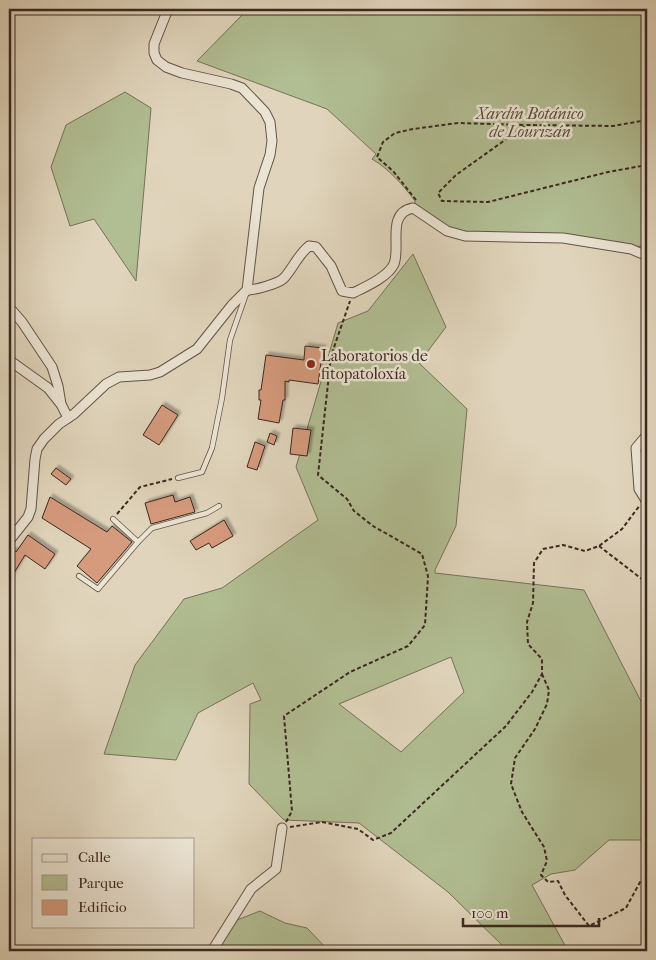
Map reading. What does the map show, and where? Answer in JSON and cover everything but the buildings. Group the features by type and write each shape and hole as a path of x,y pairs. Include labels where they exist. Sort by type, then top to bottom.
{"street":[{"path":"9,541 32,510 35,459 37,449 44,439 106,384 119,378 150,375 160,372 197,349 232,305 247,290 258,194 272,141 270,122 265,112 242,88 182,73 158,60 154,53 154,44 168,9"},
{"path":"247,290 254,290 283,280 308,246 316,247 326,259 342,290 353,293 375,282 393,266 396,257 396,236 400,213 405,209 413,208 447,231 465,236 563,238 631,249 647,256"},
{"path":"9,308 22,322 52,367 61,404"},
{"path":"9,360 48,388 61,404 68,418"},
{"path":"646,500 639,489 636,448 647,435"},
{"path":"212,951 251,888 276,869 282,828"}],"lane":[{"path":"178,478 202,472 212,448 222,398 230,340 247,290"},
{"path":"79,576 98,589 152,528 207,512 219,506"},
{"path":"112,519 138,542"}],"path":[{"path":"425,215 415,197 393,171 377,157 383,142 394,133 458,123 613,126 647,120"},
{"path":"526,125 456,175 438,193 442,201 488,202 647,164"},
{"path":"282,828 292,811 284,716 350,672 408,646 425,625 428,576 422,554 373,526 354,511 347,499 318,475 331,356 353,293"},
{"path":"112,519 140,487 178,478"},
{"path":"646,500 622,529 599,546 585,550 563,545 543,549 534,563 533,603 527,622 528,644 542,659 542,674 549,690 547,704 535,729 515,758 511,784 522,812 544,847 547,861 541,875 548,882 558,881 565,895 589,926 626,908 647,869"},
{"path":"599,546 647,583"},
{"path":"282,828 322,822 358,829 372,840 391,833 506,726 532,692 542,674"}],"green space":[{"name":"Xardín Botánico de Lourizán","path":"248,9 647,9 647,246 624,247 485,235 446,229 415,205 415,201 401,183 372,159 376,154 327,109 197,61"},
{"path":"125,92 151,108 136,281 94,219 70,226 51,167 66,125"},
{"path":"413,254 446,327 419,363 467,409 456,526 435,573 584,590 647,713 647,838 641,840 609,840 575,870 551,874 532,885 568,951 508,951 448,892 359,823 284,820 249,784 250,704 261,700 253,683 198,713 176,760 104,754 135,665 184,599 222,588 318,520 296,467 338,323 368,311","holes":["451,657 464,692 401,752 339,704"]},
{"path":"260,911 285,923 307,928 329,951 215,951 237,920"}],"place":[{"name":"Laboratorios de fitopatoloxía","path":"311,364"}]}
